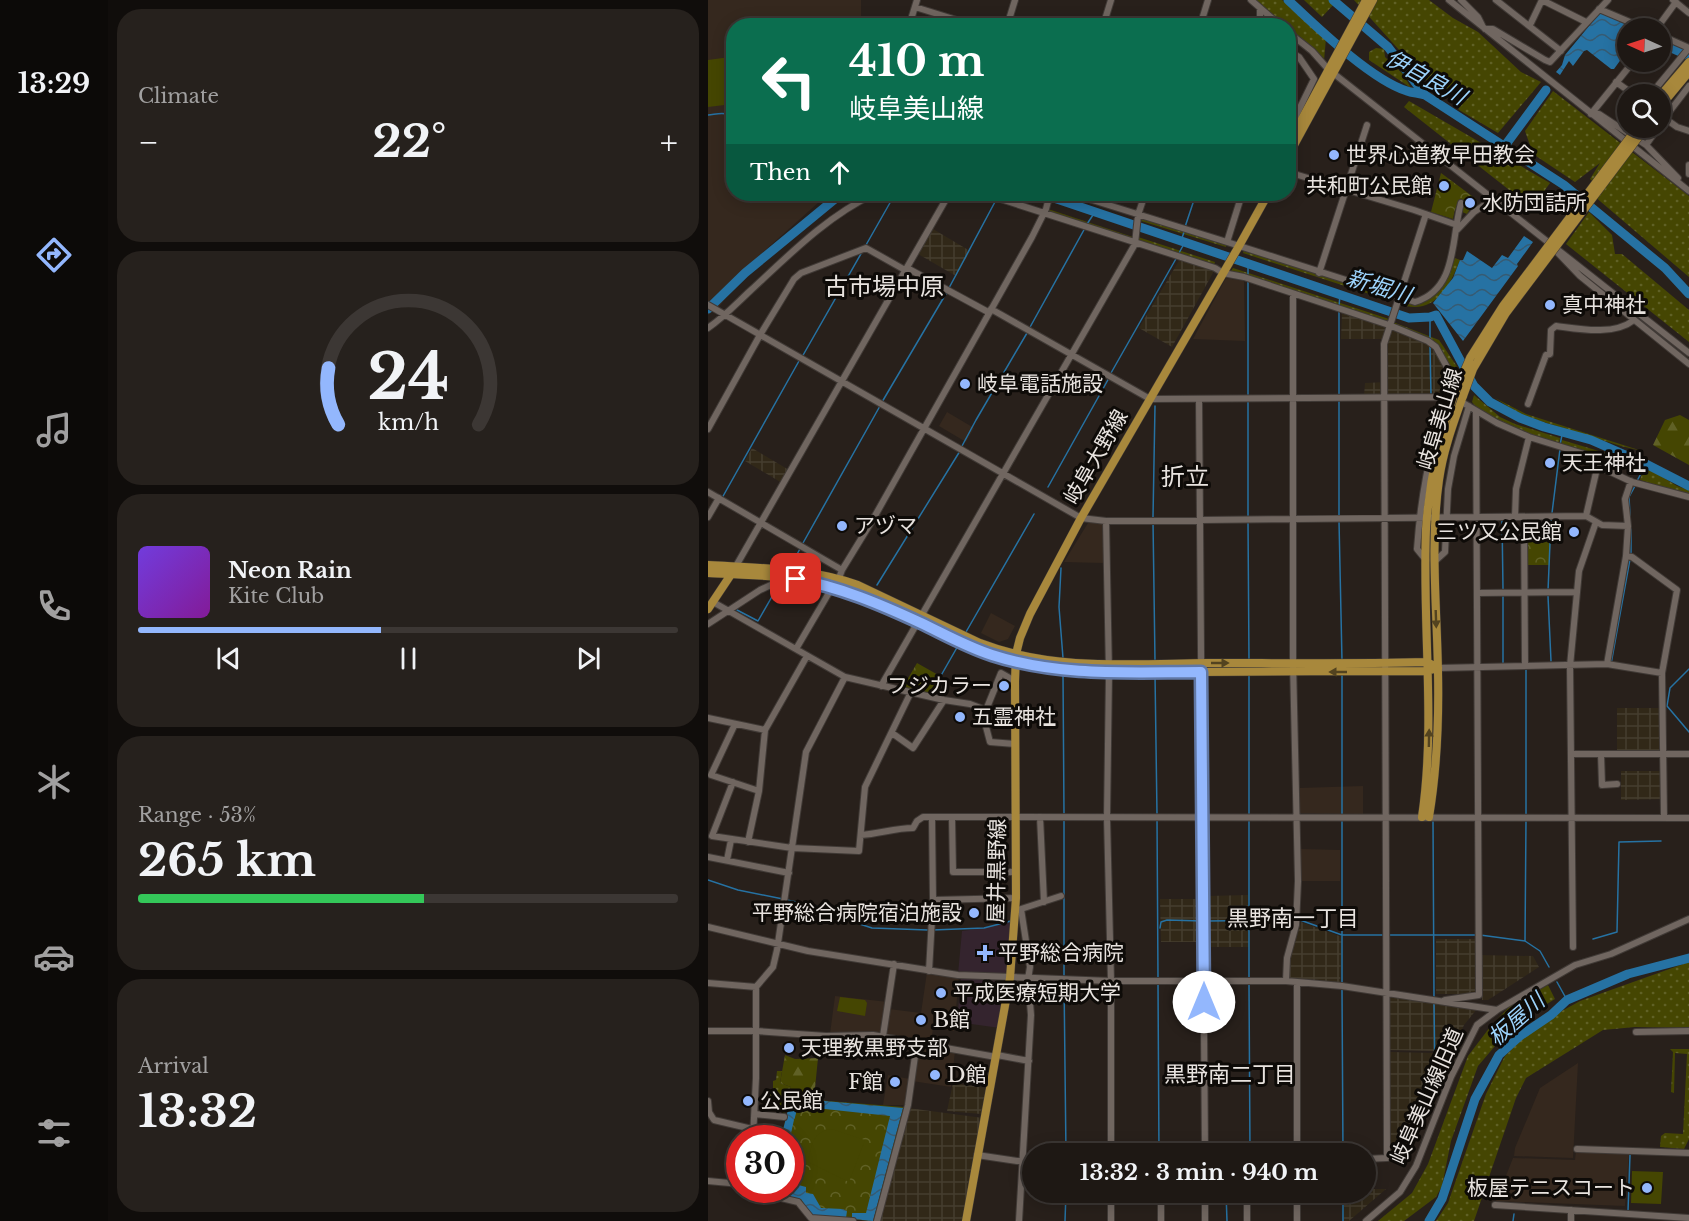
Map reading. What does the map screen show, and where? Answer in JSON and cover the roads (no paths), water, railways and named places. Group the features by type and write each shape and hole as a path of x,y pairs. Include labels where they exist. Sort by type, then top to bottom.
{"main road":[{"path":"1333,68 1366,0"},
{"path":"1296,125 1373,0"},
{"path":"1668,84 1685,60"},
{"path":"1671,94 1689,72"},
{"name":"岐阜美山線","path":"1426,817 1435,781 1438,668 1431,560 1423,518 1446,420 1506,313 1635,138"},
{"name":"岐阜大野線","path":"1016,658 1030,614 1081,518 1216,283 1233,244 1261,201"},
{"name":"岐阜美山線","path":"1426,817 1429,760 1427,662 1431,560 1441,518 1439,480 1458,399"},
{"path":"708,565 795,570 839,579 858,585 920,619"},
{"path":"711,606 736,566"},
{"path":"708,573 774,576 830,585 1016,658 1064,671 1109,673 1293,662 1427,671 1438,668"},
{"path":"1016,658 1293,672 1385,667 1427,662 1438,668"},
{"name":"屋井黒野線","path":"966,1221 1010,978 1018,910 1016,897 1016,658"}],"street":[{"path":"1009,18 1015,0"},
{"path":"1105,18 1111,0"},
{"path":"1202,18 1208,0"},
{"path":"1251,0 1272,18"},
{"path":"1449,0 1689,191"},
{"path":"1461,0 1478,17 1484,29"},
{"path":"1496,0 1561,51"},
{"path":"1531,23 1542,0 1586,22"},
{"path":"1484,29 1493,29 1550,62 1608,0"},
{"path":"1664,18 1675,1 1689,13"},
{"path":"911,18 916,3 955,18"},
{"path":"1260,7 1262,18"},
{"path":"1599,9 1620,18"},
{"path":"1296,38 1689,352"},
{"path":"1661,84 1685,60 1688,49 1671,41"},
{"path":"1296,55 1314,79 1296,124"},
{"path":"1591,114 1624,72"},
{"path":"1671,110 1689,87"},
{"path":"1591,114 1599,114 1617,124"},
{"path":"1319,273 1367,125"},
{"path":"1671,125 1689,131"},
{"path":"1637,138 1665,164 1683,186"},
{"path":"1646,145 1651,138"},
{"path":"1689,165 1689,174"},
{"path":"1296,174 1426,214 1457,228"},
{"path":"1457,228 1474,212 1495,198"},
{"path":"708,329 850,205 859,201"},
{"path":"736,566 945,201"},
{"path":"1011,201 1045,210 1222,271 1389,324 1428,341 1436,348 1453,378 1458,399 1448,489 1441,518"},
{"path":"839,579 1045,210 1048,201"},
{"path":"1093,201 1138,217 1185,228 1398,300 1415,302 1426,299 1446,277 1452,261 1461,203"},
{"path":"881,686 1136,241 1138,217 1143,201"},
{"path":"1233,244 1241,201"},
{"path":"1376,1158 1387,1158 1384,344 1426,214"},
{"path":"708,429 794,279 801,273 866,248 989,310 1150,399 1458,399 1476,412 1529,438 1594,456 1600,467 1631,481 1689,497"},
{"path":"1558,252 1580,276 1689,364"},
{"path":"1286,981 1287,958 1296,926 1297,817 1292,520 1293,294"},
{"path":"708,304 1081,518 1106,521 1586,516 1608,525 1628,526"},
{"path":"1528,404 1546,355 1550,354 1551,330 1556,326 1598,329 1629,324 1634,320"},
{"path":"1199,399 1205,1143"},
{"path":"1423,518 1432,448 1458,399"},
{"path":"1440,1000 1479,996 1476,412"},
{"path":"1515,517 1516,489 1529,438"},
{"path":"1586,516 1598,464"},
{"path":"1607,664 1626,556 1628,526 1625,500 1631,481"},
{"path":"708,492 842,570"},
{"path":"708,517 719,498"},
{"path":"1524,517 1525,666"},
{"path":"1106,521 1109,664 1107,818 1111,981 1111,1143"},
{"path":"1572,947 1570,666 1579,571 1596,522"},
{"path":"1626,556 1632,557 1677,590 1662,674 1664,817"},
{"path":"708,624 773,584 774,576"},
{"path":"796,649 830,591 830,585"},
{"path":"1478,593 1576,592"},
{"path":"711,606 729,610 845,677 970,704 986,710"},
{"path":"748,842 759,791 765,730 807,656"},
{"path":"1438,668 1607,664 1662,674"},
{"path":"1015,681 1001,673 986,710 985,723 990,742 1015,744"},
{"path":"753,1125 756,987 773,967 806,752 845,677"},
{"path":"734,782 712,836 792,848 859,850 865,787 911,692"},
{"path":"892,733 913,748 944,700"},
{"path":"708,718 765,730"},
{"path":"735,724 711,775 759,791"},
{"path":"1571,754 1689,754"},
{"path":"1601,754 1602,785 1617,784"},
{"path":"861,835 881,833 894,828 913,828 923,817 932,819 1572,816 1689,818"},
{"path":"1040,817 1044,902"},
{"path":"951,818 952,872 1016,872"},
{"path":"929,971 933,900 932,819"},
{"path":"727,860 731,840"},
{"path":"708,857 789,873"},
{"path":"1023,1143 1031,1015 1028,979 1030,967 1018,910 1060,896"},
{"path":"933,900 1016,897"},
{"name":"岐阜美山線旧道","path":"1366,1221 1400,1192 1416,1166 1450,1077 1477,1026 1497,1010 1575,964 1611,954 1689,918"},
{"path":"708,927 808,951 929,971 1028,979 1286,981 1342,986 1497,1010"},
{"path":"883,1036 894,964"},
{"path":"1297,982 1297,1143"},
{"path":"708,983 756,987"},
{"path":"708,1031 883,1036 1029,1061"},
{"path":"1636,1032 1689,1031"},
{"path":"877,1221 908,1105 917,1042"},
{"path":"708,1101 711,1118 735,1125"},
{"path":"754,1114 784,1118"},
{"path":"1577,1149 1689,1153"},
{"path":"977,1155 1022,1160 1019,1221"},
{"path":"708,1181 726,1183"},
{"path":"799,1203 808,1216 815,1220 853,1221"},
{"path":"1111,1203 1111,1221"},
{"path":"1161,1203 1161,1221"},
{"path":"1205,1203 1205,1221"},
{"path":"1247,1203 1247,1221"},
{"path":"1297,1203 1297,1221"},
{"path":"1495,1205 1689,1218"},
{"path":"1571,1210 1571,1221"}],"water":[{"path":"1599,14 1617,19 1617,65 1614,69 1587,50 1573,66 1569,61 1560,75 1556,72 1562,65 1565,55"},
{"path":"1524,236 1533,242 1463,341 1433,303 1453,278 1460,260 1463,260 1467,251 1492,268 1502,255 1508,258"},
{"path":"791,1098 903,1108 873,1221 852,1219 852,1213 866,1213 890,1116 797,1106 793,1125 784,1125"},
{"path":"804,1186 806,1193 813,1194 821,1208 847,1211 846,1218 812,1216 804,1203"}],"waterway":[{"name":"伊自良川","path":"1288,0 1344,51 1377,76 1407,91 1425,95 1564,185 1665,268 1689,294"},
{"path":"1333,0 1388,47 1425,95"},
{"path":"1671,48 1689,56"},
{"path":"1504,147 1546,90"},
{"path":"708,115 726,114"},
{"name":"新堀川","path":"708,309 745,273 832,201"},
{"path":"866,245 891,201"},
{"path":"949,288 995,201"},
{"name":"新堀川","path":"1063,201 1409,318 1436,315 1474,386 1490,402 1520,418 1591,440 1689,486"},
{"path":"1185,227 1194,201"},
{"path":"1087,224 1095,212"},
{"path":"1029,329 1085,228"},
{"path":"1181,241 1184,232"},
{"path":"1179,253 1185,242"},
{"path":"802,357 862,252"},
{"path":"1111,373 1177,257"},
{"path":"1248,263 1248,274"},
{"path":"1248,282 1248,397"},
{"path":"882,402 947,292"},
{"path":"1339,307 1340,294"},
{"path":"1339,311 1339,397"},
{"path":"1430,317 1430,338"},
{"path":"962,446 1027,333"},
{"path":"1430,346 1431,395"},
{"path":"722,498 799,361"},
{"path":"1048,487 1109,378"},
{"path":"1339,401 1339,517"},
{"path":"1248,402 1248,517"},
{"path":"803,543 880,406"},
{"path":"1153,517 1155,406"},
{"path":"1560,445 1562,435"},
{"path":"1552,513 1560,449"},
{"path":"877,585 960,451"},
{"path":"1637,481 1646,464"},
{"path":"1630,516 1629,497 1635,486"},
{"path":"966,632 1034,514"},
{"path":"1502,519 1503,589"},
{"path":"1548,591 1551,519"},
{"path":"1153,521 1155,661"},
{"path":"1339,521 1342,661"},
{"path":"1248,522 1249,661"},
{"path":"1631,529 1631,554"},
{"path":"790,567 801,547"},
{"path":"1611,664 1630,559"},
{"path":"1061,568 1059,607 1063,658"},
{"path":"737,610 758,621 781,581"},
{"path":"1503,594 1503,664"},
{"path":"1548,596 1551,661"},
{"path":"931,693 959,644"},
{"path":"1526,669 1526,814"},
{"path":"1689,669 1670,688 1667,706 1689,732"},
{"path":"1063,674 1064,814"},
{"path":"1155,674 1157,814"},
{"path":"1342,674 1342,817"},
{"path":"1249,675 1249,814"},
{"path":"1064,818 1064,976"},
{"path":"1157,818 1158,979"},
{"path":"1249,819 1249,979"},
{"path":"1525,941 1526,819"},
{"path":"1433,820 1434,999"},
{"path":"1342,821 1342,985"},
{"path":"1593,939 1617,932 1619,842 1661,841"},
{"path":"708,880 738,890 783,899"},
{"path":"787,900 837,911 838,917 872,928 928,930"},
{"path":"1160,928 1161,922 1167,920 1202,921"},
{"path":"1207,921 1295,920"},
{"path":"1300,920 1342,935 1385,935"},
{"path":"932,930 984,928 1011,921"},
{"path":"1390,935 1475,935"},
{"path":"1480,935 1525,941 1540,951 1549,967"},
{"name":"板屋川","path":"1429,1221 1442,1199 1475,1099 1499,1055 1567,1000 1628,974 1689,958"},
{"path":"1064,980 1066,1143"},
{"path":"1557,982 1567,1000"},
{"path":"1158,983 1159,1143"},
{"path":"1249,984 1250,1143"},
{"path":"1342,989 1343,1143"},
{"path":"1434,1003 1435,1080"},
{"path":"794,1118 797,1106 807,1107"},
{"path":"1628,1211 1630,1155"},
{"path":"1065,1221 1066,1203"},
{"path":"1226,1203 1227,1221"},
{"path":"1250,1203 1250,1221"},
{"path":"1343,1203 1343,1221"},
{"path":"1513,1221 1514,1214"}],"place":[{"name":"世界心道教早田教会","path":"1334,155"},
{"name":"共和町公民館","path":"1444,186"},
{"name":"水防団詰所","path":"1470,203"},
{"name":"真中神社","path":"1550,305"},
{"name":"岐阜電話施設","path":"965,384"},
{"name":"天王神社","path":"1550,463"},
{"name":"アヅマ","path":"842,526"},
{"name":"三ツ又公民館","path":"1574,532"},
{"name":"フジカラー","path":"1004,686"},
{"name":"五霊神社","path":"960,717"},
{"name":"平野総合病院宿泊施設","path":"974,913"},
{"name":"平野総合病院","path":"985,953"},
{"name":"平成医療短期大学","path":"941,993"},
{"name":"B館","path":"921,1020"},
{"name":"天理教黒野支部","path":"789,1048"},
{"name":"D館","path":"935,1075"},
{"name":"F館","path":"895,1082"},
{"name":"公民館","path":"748,1101"},
{"name":"板屋テニスコート","path":"1647,1188"}],"district":[{"name":"古市場中原","path":"884,287"},
{"name":"折立","path":"1185,477"},
{"name":"黒野南一丁目","path":"1293,918"},
{"name":"黒野南二丁目","path":"1230,1074"}]}
